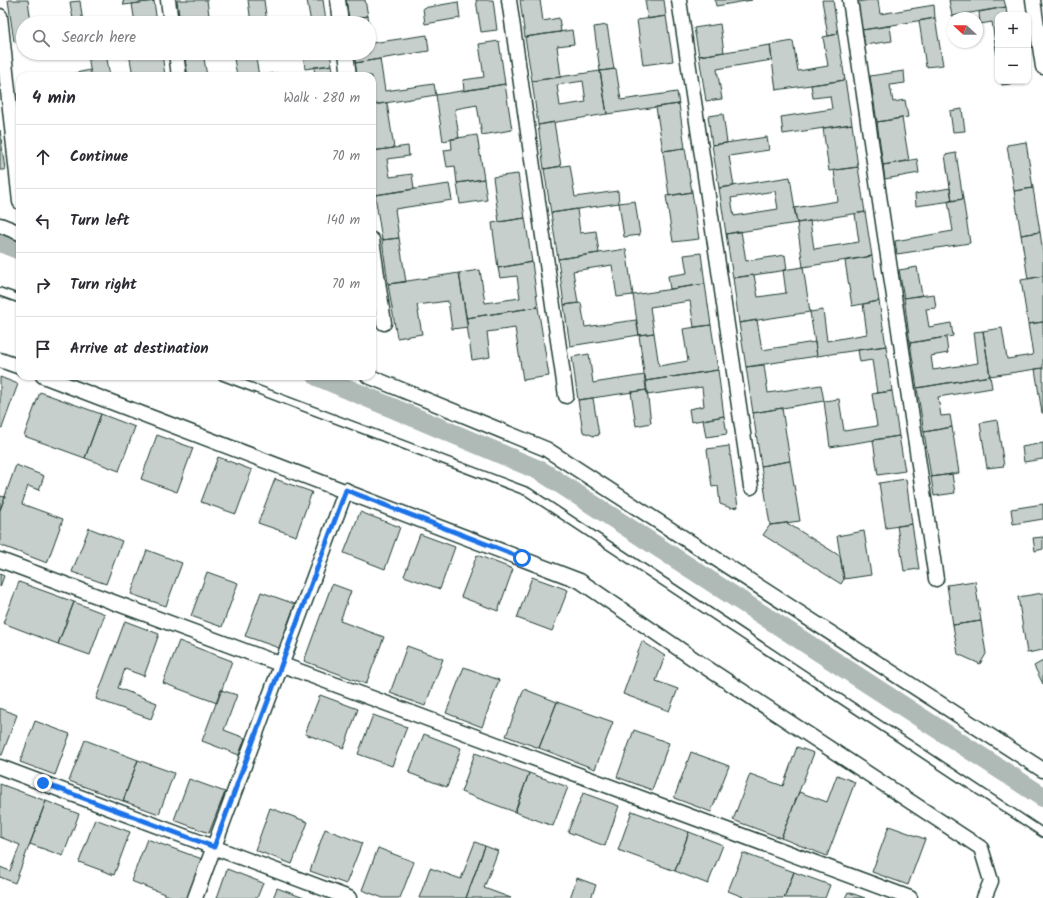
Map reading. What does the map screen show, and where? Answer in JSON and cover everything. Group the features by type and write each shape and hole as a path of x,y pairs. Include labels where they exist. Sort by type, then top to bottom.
{"street":[{"path":"168,0 170,16"},
{"path":"338,0 341,16"},
{"path":"509,0 566,396"},
{"path":"679,0 751,487"},
{"path":"850,0 936,579"},
{"path":"1033,0 1043,67"},
{"path":"0,16 16,165"},
{"path":"177,60 178,72"},
{"path":"347,60 348,72"},
{"path":"0,225 16,231"},
{"path":"376,268 384,323"},
{"path":"0,360 16,366"},
{"path":"376,379 546,449 1043,770"},
{"path":"54,380 346,490 580,581 707,668 981,848 991,881 984,898"},
{"path":"195,898 346,490"},
{"path":"0,560 910,898"},
{"path":"0,767 349,898"}],"lane":[{"path":"0,292 16,298"},
{"path":"233,380 528,492 1043,833"}],"building":[{"path":"8,0 28,0 30,16 16,16 16,42 14,42"},
{"path":"123,0 154,0 154,1 124,5"},
{"path":"177,0 207,0 209,16 179,16"},
{"path":"248,0 264,0 266,16 250,16"},
{"path":"307,0 323,0 325,16 310,16"},
{"path":"346,0 365,0 368,16 349,16"},
{"path":"476,0 493,0 497,30 481,32"},
{"path":"520,0 540,0 543,21 559,18 561,32 525,37"},
{"path":"645,0 664,0 666,16 648,19"},
{"path":"715,0 752,0 716,6"},
{"path":"822,0 833,0 838,34 828,36"},
{"path":"878,0 880,14 934,5 935,18 862,30 858,2"},
{"path":"949,0 1004,0 1006,7 976,12 951,12"},
{"path":"80,1 82,16 72,16 70,2"},
{"path":"154,1 156,16 134,16 132,4"},
{"path":"458,2 460,18 425,24 423,8"},
{"path":"1006,7 1007,12 995,12 995,42 992,22 983,24 983,12 979,12"},
{"path":"666,16 673,61 643,65 637,20"},
{"path":"935,18 943,65 926,67 919,21"},
{"path":"720,24 724,52 699,56 694,28"},
{"path":"607,25 614,69 600,71 594,27"},
{"path":"890,26 892,41 865,45 862,30"},
{"path":"572,30 574,44 557,46 561,77 532,81 525,37"},
{"path":"838,34 845,80 776,90 770,45 793,41 798,71 828,66 823,37"},
{"path":"427,35 429,51 376,60 376,42"},
{"path":"499,41 505,84 464,91 463,80 484,77 479,44"},
{"path":"770,45 772,60 717,69 722,99 706,101 699,56"},
{"path":"380,59 385,91 434,84 436,95 376,104 376,72 356,72 355,63"},
{"path":"89,60 107,60 109,72 90,72"},
{"path":"130,60 163,60 164,72 132,72"},
{"path":"185,60 204,60 206,72 187,72"},
{"path":"234,60 256,60 258,72 236,72"},
{"path":"304,60 331,60 332,65 305,69"},
{"path":"355,60 374,60 355,63"},
{"path":"332,65 333,72 315,72 314,67"},
{"path":"616,69 621,100 677,92 679,104 607,114 600,71"},
{"path":"600,71 607,114 538,125 532,81","holes":["583,81 586,102 560,106 557,85"]},
{"path":"904,71 905,83 890,85 893,102 905,100 908,117 877,122 870,76"},
{"path":"845,80 852,124 783,134 781,117 832,109 830,96 813,98 811,85"},
{"path":"505,84 512,130 482,135 477,105 455,109 459,138 443,141 436,95"},
{"path":"387,103 394,148 376,150 376,104"},
{"path":"679,104 685,148 663,151 656,107"},
{"path":"962,109 965,131 953,132 950,111"},
{"path":"723,114 727,143 712,145 708,116"},
{"path":"902,118 909,161 883,165 877,122"},
{"path":"554,122 561,166 544,169 538,125"},
{"path":"852,124 858,167 829,171 823,128"},
{"path":"0,130 5,170 0,170"},
{"path":"477,135 484,179 457,183 455,166 447,167 444,150 452,149 451,139"},
{"path":"767,137 769,150 729,156 734,186 719,188 712,145"},
{"path":"1026,142 1033,188 1014,191 1007,145"},
{"path":"408,146 409,156 387,159 390,177 412,174 414,189 376,195 376,150"},
{"path":"685,148 692,192 669,196 663,151"},
{"path":"956,153 963,199 952,201 945,155"},
{"path":"917,159 919,173 885,179 883,165"},
{"path":"570,165 575,197 618,191 619,203 551,213 544,169"},
{"path":"858,167 865,212 797,223 794,208 838,201 834,170"},
{"path":"518,174 525,218 499,222 493,177"},
{"path":"790,177 797,223 726,234 719,188","holes":["775,191 778,209 734,216 731,198"]},
{"path":"484,179 487,200 460,204 457,183"},
{"path":"449,184 452,200 395,209 399,238 382,240 376,195"},
{"path":"950,188 952,201 916,206 915,194"},
{"path":"1033,188 1040,232 1021,235 1014,191"},
{"path":"692,192 699,239 673,242 666,196"},
{"path":"963,199 970,243 897,254 895,241 953,231 948,201"},
{"path":"635,201 640,235 624,237 619,203"},
{"path":"577,209 580,233 596,231 599,253 558,259 551,213"},
{"path":"865,212 872,256 803,267 797,223 810,221 814,249 859,242 855,214"},
{"path":"525,218 532,262 498,268 492,223"},
{"path":"741,231 746,261 785,255 787,270 733,278 726,234"},
{"path":"1040,232 1043,253 1043,276 1028,279 1021,235"},
{"path":"399,238 406,282 388,284 382,240"},
{"path":"626,249 633,295 617,297 612,265 573,271 578,303 564,305 558,259"},
{"path":"701,253 705,284 670,289 668,276 687,273 684,255"},
{"path":"872,256 879,301 852,306 845,261"},
{"path":"532,262 538,307 466,318 459,273 480,270 485,303 520,298 517,276 500,278 498,268"},
{"path":"803,267 810,312 739,323 733,278 754,275 758,297 786,293 783,270"},
{"path":"917,267 922,295 904,298 899,270"},
{"path":"459,273 468,327 452,329 448,301 417,305 422,334 397,338 388,284"},
{"path":"1043,276 1043,322 1028,324 1021,280"},
{"path":"705,284 711,325 694,327 690,301 650,307 654,333 639,335 633,295"},
{"path":"934,294 936,308 926,309 929,327 951,323 953,336 910,343 904,298"},
{"path":"879,301 886,346 817,356 810,312 823,310 827,341 867,334 863,304"},
{"path":"581,303 585,327 636,320 639,335 570,346 564,305"},
{"path":"538,307 549,376 523,380 515,328 487,332 490,357 472,360 466,318"},
{"path":"757,320 762,350 815,342 817,356 746,367 739,323"},
{"path":"1043,322 1043,368 990,376 983,331 1002,328 1007,359 1033,355 1028,324"},
{"path":"711,325 718,370 645,381 639,335 654,333 659,366 688,361 683,329"},
{"path":"983,331 990,376 917,388 910,343 946,337 948,353 931,356 933,370 978,363 974,332"},
{"path":"886,346 892,391 877,393 872,360 860,362 858,350"},
{"path":"589,354 593,383 645,375 647,390 578,400 572,357"},
{"path":"764,365 768,393 821,385 824,401 753,413 746,367"},
{"path":"1043,368 1043,413 1042,413 1035,369"},
{"path":"718,370 724,416 691,422 689,409 704,406 702,387 647,395 645,381"},
{"path":"990,376 992,388 938,397 941,416 950,415 952,427 924,432 917,388"},
{"path":"0,377 18,384 2,428 0,427"},
{"path":"647,390 651,423 636,426 631,392"},
{"path":"892,391 899,436 830,447 824,401 839,399 844,431 877,426 872,394"},
{"path":"40,392 101,414 85,458 24,436"},
{"path":"593,398 599,435 594,436 583,432 578,400"},
{"path":"782,408 790,461 761,466 753,413"},
{"path":"101,414 135,427 119,471 85,458"},
{"path":"724,416 727,434 706,437 703,420"},
{"path":"997,420 1004,466 987,468 980,423"},
{"path":"952,427 959,473 931,477 924,432"},
{"path":"157,435 193,448 177,492 141,479"},
{"path":"899,436 905,471 878,475 873,440"},
{"path":"1043,443 1043,459 1024,462 1022,447"},
{"path":"729,446 738,507 731,508 720,504 718,486 712,487 707,449"},
{"path":"218,457 252,470 236,514 201,502"},
{"path":"790,461 800,521 770,525 761,466"},
{"path":"16,465 44,476 39,490 28,486 22,504 63,519 47,563 0,545 0,510"},
{"path":"952,474 955,493 934,496 931,477"},
{"path":"275,479 312,492 296,536 258,523"},
{"path":"906,479 912,524 886,528 879,483"},
{"path":"0,496 5,497 0,510"},
{"path":"1043,504 1043,519 1013,524 1011,509"},
{"path":"360,512 400,527 385,569 344,553"},
{"path":"787,523 840,556 844,579 841,584 763,535 770,525"},
{"path":"912,524 919,569 904,571 897,526"},
{"path":"89,528 122,541 106,584 72,572"},
{"path":"864,531 871,575 844,579 837,536"},
{"path":"420,534 455,547 440,589 404,576"},
{"path":"1043,537 1043,549 1035,551 1033,538"},
{"path":"147,550 182,563 166,606 131,594"},
{"path":"477,555 513,569 498,611 461,597"},
{"path":"207,572 238,583 222,627 191,616"},
{"path":"0,574 4,576 0,587"},
{"path":"532,577 568,590 552,631 517,618"},
{"path":"975,581 981,621 953,625 947,585"},
{"path":"19,582 74,602 58,644 3,623"},
{"path":"332,584 351,591 340,621 384,637 366,684 304,661"},
{"path":"261,592 295,604 279,648 245,636"},
{"path":"1043,593 1043,650 1027,653 1018,597"},
{"path":"74,602 105,614 90,655 58,644"},
{"path":"125,621 159,634 144,676 125,669 118,688 157,703 151,719 96,699"},
{"path":"981,621 986,654 980,664 958,654 953,625"},
{"path":"179,641 232,661 217,703 163,683"},
{"path":"642,641 665,656 656,681 678,689 669,711 623,694"},
{"path":"407,646 443,659 425,706 390,693"},
{"path":"1043,661 1043,684 1034,666"},
{"path":"464,667 499,680 482,727 446,713"},
{"path":"524,689 557,702 539,748 506,736"},
{"path":"221,690 237,695 224,730 245,738 239,755 202,741"},
{"path":"320,695 358,709 344,748 305,734"},
{"path":"557,702 613,722 595,769 539,748"},
{"path":"0,708 17,715 2,755 0,755"},
{"path":"373,715 407,727 392,766 358,754"},
{"path":"35,721 70,734 55,775 20,762"},
{"path":"634,730 669,743 652,790 617,777"},
{"path":"424,734 461,748 447,787 409,773"},
{"path":"85,740 138,760 123,801 69,781"},
{"path":"797,747 814,753 781,838 733,820 750,774 783,786"},
{"path":"691,752 729,766 711,812 674,798"},
{"path":"475,753 529,773 515,812 461,792"},
{"path":"138,760 174,773 159,814 123,801"},
{"path":"529,773 568,787 553,826 515,812"},
{"path":"837,775 855,782 827,856 781,838 799,792 827,802"},
{"path":"189,779 225,792 209,833 174,820"},
{"path":"0,784 46,801 15,883 0,877 0,867 10,871 20,845 0,837"},
{"path":"583,793 619,806 605,846 568,832"},
{"path":"46,801 79,814 63,856 30,844"},
{"path":"270,808 308,822 292,864 255,850"},
{"path":"632,811 689,832 675,871 618,850"},
{"path":"95,819 130,832 114,875 79,862"},
{"path":"889,826 925,839 908,885 872,872"},
{"path":"325,829 362,843 346,884 310,871"},
{"path":"689,832 723,845 708,884 675,871"},
{"path":"147,839 202,859 188,898 175,898 131,881"},
{"path":"475,842 485,846 466,898 419,898 430,868 461,879"},
{"path":"485,846 498,851 484,888 511,898 466,898"},
{"path":"378,848 414,862 400,898 383,898 362,890"},
{"path":"743,853 794,872 784,898 746,898 728,891"},
{"path":"227,869 263,883 257,898 217,898"},
{"path":"794,872 830,885 825,898 784,898"},
{"path":"577,878 596,885 591,898 570,898"},
{"path":"277,888 304,898 273,898"},
{"path":"848,892 865,898 845,898"}],"waterway":[{"path":"0,242 16,248"},
{"path":"326,380 541,471 1043,797"}],"route":[{"path":"43,783 214,847 346,490 522,558"}]}
